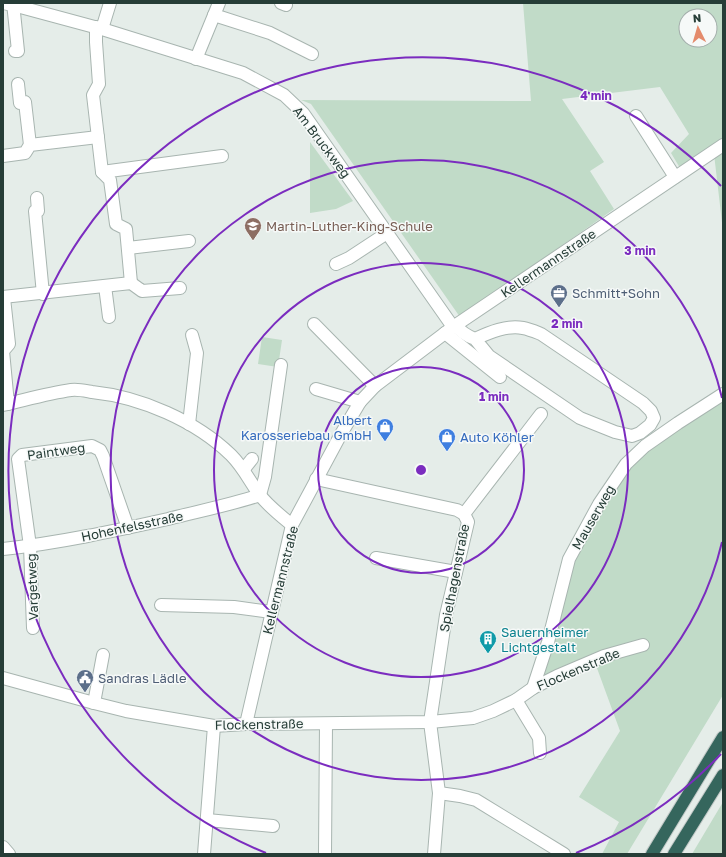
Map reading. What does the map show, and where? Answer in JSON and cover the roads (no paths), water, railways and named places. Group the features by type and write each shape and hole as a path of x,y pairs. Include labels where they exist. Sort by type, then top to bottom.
{"highway":[{"path":"652,854 723,737"},
{"path":"674,854 723,775"}],"street":[{"path":"110,3 99,28 96,42 99,84 93,94 102,172 110,180 116,224 126,229 131,283"},
{"path":"196,58 219,3"},
{"name":"Am Bruckweg","path":"15,51 18,51 10,4 99,28 196,58 243,74 284,95 303,113 387,233 451,329"},
{"path":"214,15 270,34 312,54"},
{"path":"3,156 25,153 30,145 25,102 20,103 18,84"},
{"path":"636,116 675,177"},
{"path":"30,145 98,137"},
{"name":"Kellermannstraße","path":"246,724 292,525 344,428 360,402 375,386 451,329 675,177 717,154 723,145"},
{"path":"102,172 222,156"},
{"path":"37,198 38,211 35,211 43,294"},
{"path":"336,264 349,258 387,233"},
{"path":"128,248 189,241"},
{"path":"180,288 142,291 131,283 3,298 9,344 3,350 5,404 72,390 104,393 141,403 162,411 189,424 215,440 244,469 260,495 292,525"},
{"path":"105,286 108,317"},
{"path":"314,324 375,386"},
{"path":"451,329 459,331 475,339 489,356 580,418 614,432 632,436 640,433 650,425 654,418 651,411 643,403 541,334 523,328 506,328 490,332 475,339"},
{"path":"451,329 500,377"},
{"path":"189,424 197,353 192,335"},
{"path":"260,495 266,477 281,365"},
{"path":"316,389 360,402"},
{"name":"Mauserweg","path":"532,688 548,642 569,559 600,504 626,464 645,446 723,394"},
{"path":"464,514 541,414"},
{"name":"Paintweg","path":"30,546 18,459 22,455 92,446 100,450 128,528"},
{"path":"244,469 252,459"},
{"name":"Spielhagenstraße","path":"316,479 457,510 464,514 468,522 446,615 430,722 439,793 434,854"},
{"name":"Hohenfelsstraße","path":"3,549 30,546 128,528 237,503 260,495"},
{"name":"Vargetweg","path":"30,546 33,628"},
{"path":"376,558 456,572"},
{"path":"161,605 234,607 271,612"},
{"name":"Flockenstraße","path":"3,678 94,704 214,726 246,724 430,722 473,718 493,711 516,700 532,688 557,676 604,656 643,645"},
{"path":"94,704 103,655"},
{"path":"516,700 539,738 540,752"},
{"path":"325,854 326,724"},
{"path":"204,854 214,726"},
{"path":"439,793 476,800 564,854"},
{"path":"207,820 274,826"},
{"path":"3,847 9,854"}],"place":[{"name":"Martin-Luther-King-Schule","path":"253,241"},
{"name":"Schmitt+Sohn","path":"559,308"},
{"name":"Albert Karosseriebau GmbH","path":"385,442"},
{"name":"Auto Köhler","path":"447,452"},
{"name":"Sauernheimer Lichtgestalt","path":"488,654"},
{"name":"Sandras Lädle","path":"85,693"}]}
